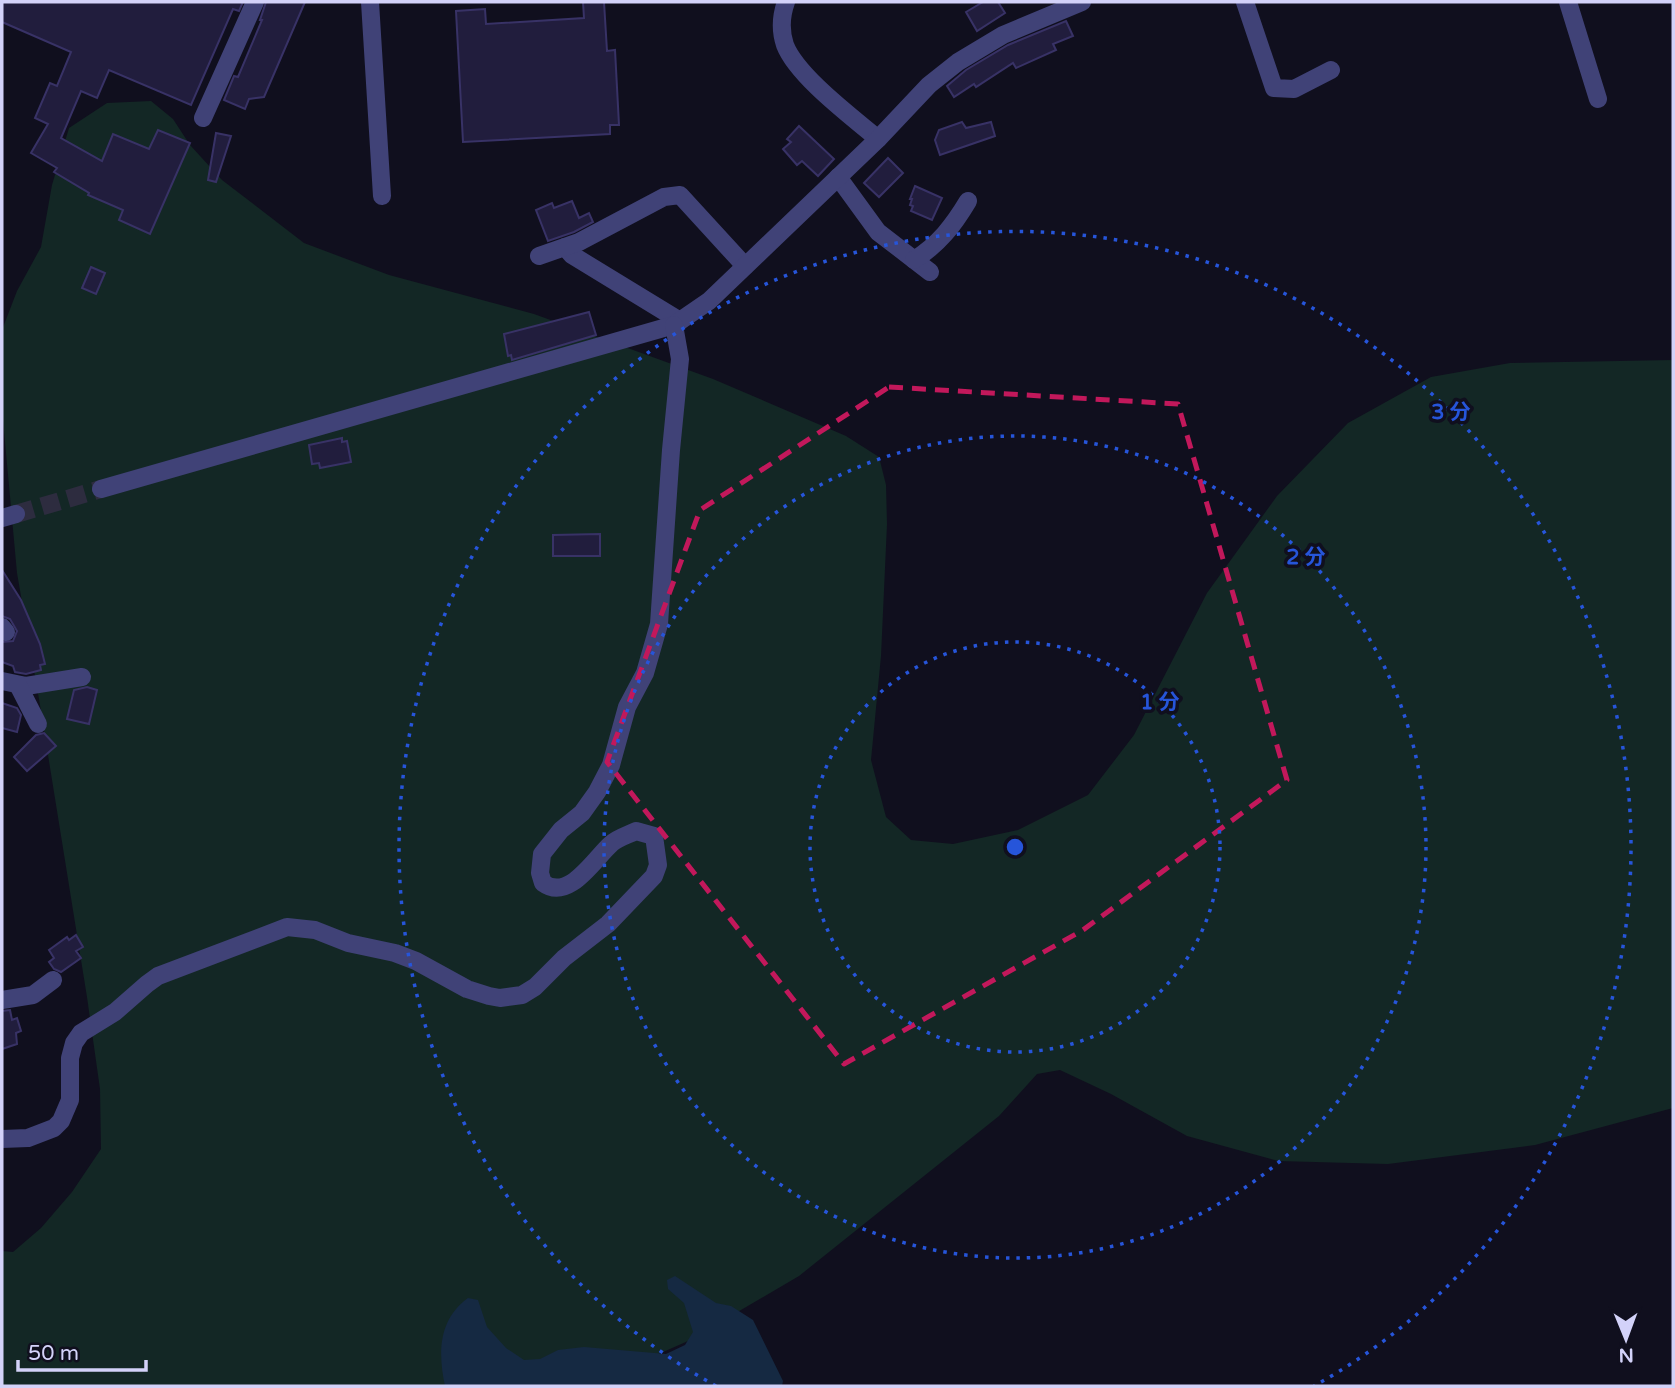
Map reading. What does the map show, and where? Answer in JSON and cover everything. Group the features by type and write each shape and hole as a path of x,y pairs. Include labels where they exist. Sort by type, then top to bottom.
{"street":[{"path":"203,118 255,2"},
{"path":"370,2 382,196"},
{"path":"786,2 781,16 782,33 793,58 816,85 878,139"},
{"path":"101,489 677,323 709,301 878,139 929,85 958,62 1003,36 1082,2"},
{"path":"1245,2 1274,88 1294,89 1331,70"},
{"path":"1568,2 1598,99"},
{"path":"838,177 878,232 930,272"},
{"path":"538,256 579,242 664,197 681,195 745,266"},
{"path":"914,260 931,249 948,232 968,201"},
{"path":"565,247 572,256 677,323"},
{"path":"2,1139 28,1138 54,1128 61,1121 70,1100 70,1058 74,1043 81,1033 115,1012 158,976 287,927 315,930 348,943 395,953 416,961 467,989 489,996 500,998 522,995 535,987 564,958 608,924 654,876 658,865 654,836 636,831 612,843 587,871 564,887 549,888 543,883 539,866 542,853 561,830 582,813 606,774 627,707 645,673 659,624 680,359 677,323"},
{"path":"10,683 26,686 82,677"},
{"path":"10,683 38,724"},
{"path":"2,1000 33,995 54,980"}],"highlighted area":[{"path":"889,387 1178,404 1287,780 1083,930 844,1064 607,762 700,510"}],"green space":[{"path":"151,101 173,119 190,145 222,180 304,243 389,275 534,314 713,379 846,436 879,457 886,485 887,524 881,656 871,760 886,817 911,840 953,844 1018,830 1088,795 1134,735 1207,593 1277,496 1348,423 1431,377 1510,363 1673,360 1673,1108 1535,1145 1388,1164 1278,1161 1187,1136 1111,1094 1060,1070 1037,1074 999,1116 799,1276 688,1341 586,1386 2,1386 2,1251 13,1252 41,1228 72,1192 101,1149 100,1089 87,997 17,573 2,409 2,330 17,291 41,247 52,185 69,128 107,103"}],"water":[{"path":"675,1276 716,1303 731,1306 753,1320 783,1381 782,1386 445,1386 441,1361 443,1338 451,1316 468,1298 478,1300 487,1327 506,1348 524,1360 540,1359 558,1350 584,1347 666,1354 685,1345 693,1332 684,1303 668,1289 667,1280"}],"building":[{"path":"2,2 243,2 239,11 233,9 191,105 109,70 97,98 81,91 61,138 102,161 113,134 149,149 158,130 190,143 150,234 119,220 123,210 88,195 89,193 54,172 57,168 31,153 48,124 35,118 50,83 57,86 71,52 2,22"},
{"path":"266,2 305,2 264,97 249,99 245,109 224,100 234,76 238,77 262,20"},
{"path":"583,2 604,2 607,51 615,50 619,125 610,125 610,134 463,142 456,11 485,9 486,24 584,18"},
{"path":"983,2 998,2 1005,13 977,31 966,12"},
{"path":"1066,21 1073,36 1053,44 1056,50 1016,68 1013,63 976,87 974,84 954,97 947,86 966,70 1008,45"},
{"path":"962,122 966,128 991,122 995,136 940,155 935,140 939,130"},
{"path":"799,126 834,159 818,176 802,161 797,165 783,149 791,142 787,139"},
{"path":"216,133 231,136 216,182 208,180"},
{"path":"888,158 903,173 879,197 864,183"},
{"path":"915,186 942,198 932,220 911,211 913,206 910,205 910,199"},
{"path":"572,201 579,218 589,213 593,222 548,241 536,210 552,203 554,208"},
{"path":"91,267 105,273 96,294 82,288"},
{"path":"589,312 596,335 512,360 511,355 508,356 504,334"},
{"path":"342,438 342,442 347,441 351,462 320,468 319,463 312,464 309,445"},
{"path":"600,534 600,556 553,556 553,535"},
{"path":"2,570 21,600 40,644 45,664 40,665 41,670 26,674 15,672 13,666 2,662 2,642 13,641 17,631 10,619 2,616"},
{"path":"87,687 97,690 89,724 67,719 74,690"},
{"path":"2,703 17,708 21,715 17,732 2,728"},
{"path":"44,733 56,746 27,771 14,757 36,735"},
{"path":"76,935 83,947 76,951 81,958 61,972 54,969 49,962 54,958 49,950 67,937 69,940"},
{"path":"10,1010 12,1020 17,1018 21,1031 16,1033 17,1044 2,1049 2,1011"}],"tunnel":[{"path":"16,514 101,489"}]}
